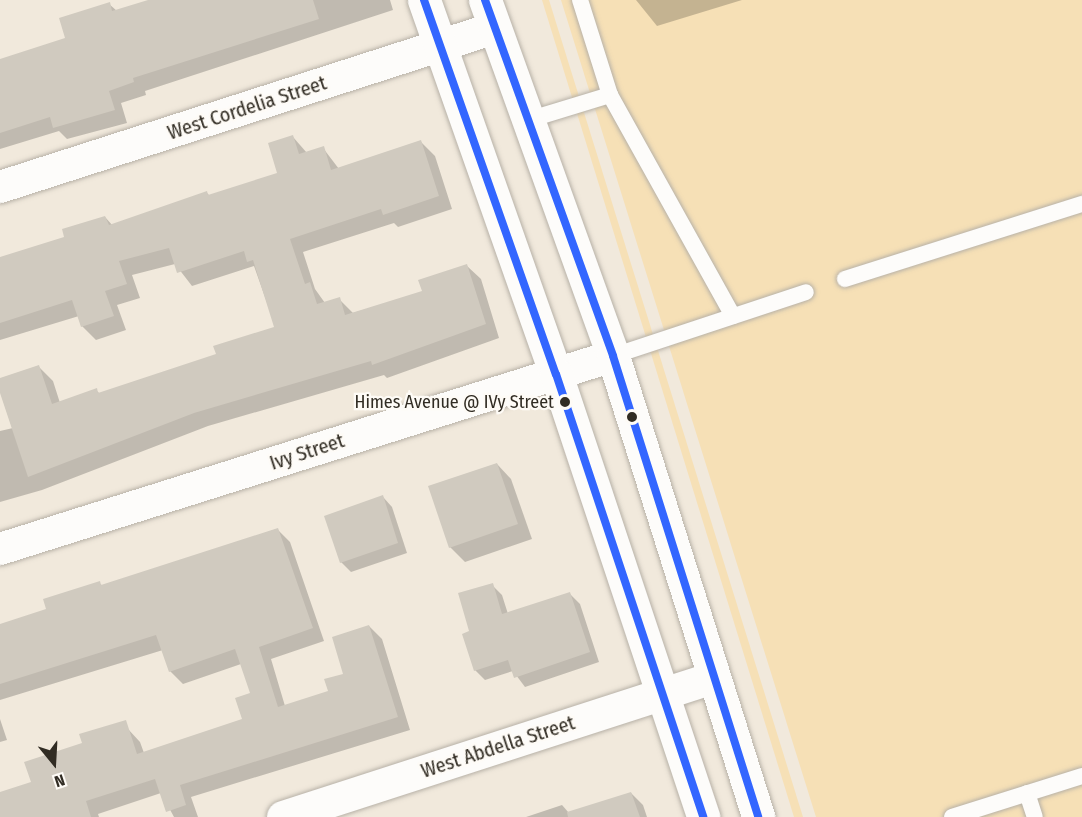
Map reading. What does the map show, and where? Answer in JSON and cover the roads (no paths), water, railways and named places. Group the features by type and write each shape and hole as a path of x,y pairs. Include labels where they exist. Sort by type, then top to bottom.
{"street":[{"path":"424,0 438,47 556,374 703,817"},
{"path":"490,14 613,356 758,817"},
{"name":"West Cordelia Street","path":"0,187 438,47 490,14"},
{"name":"Ivy Street","path":"0,549 613,356"},
{"name":"West Abdella Street","path":"284,817 714,678"}],"lane":[{"path":"580,0 610,95 733,316"},
{"path":"528,120 610,95"},
{"path":"845,279 1082,204"},
{"path":"613,356 806,292"},
{"path":"952,817 1082,776"},
{"path":"1028,793 1035,817"}],"place":[{"name":"Himes Avenue @ IVy Street","path":"565,402"}]}
